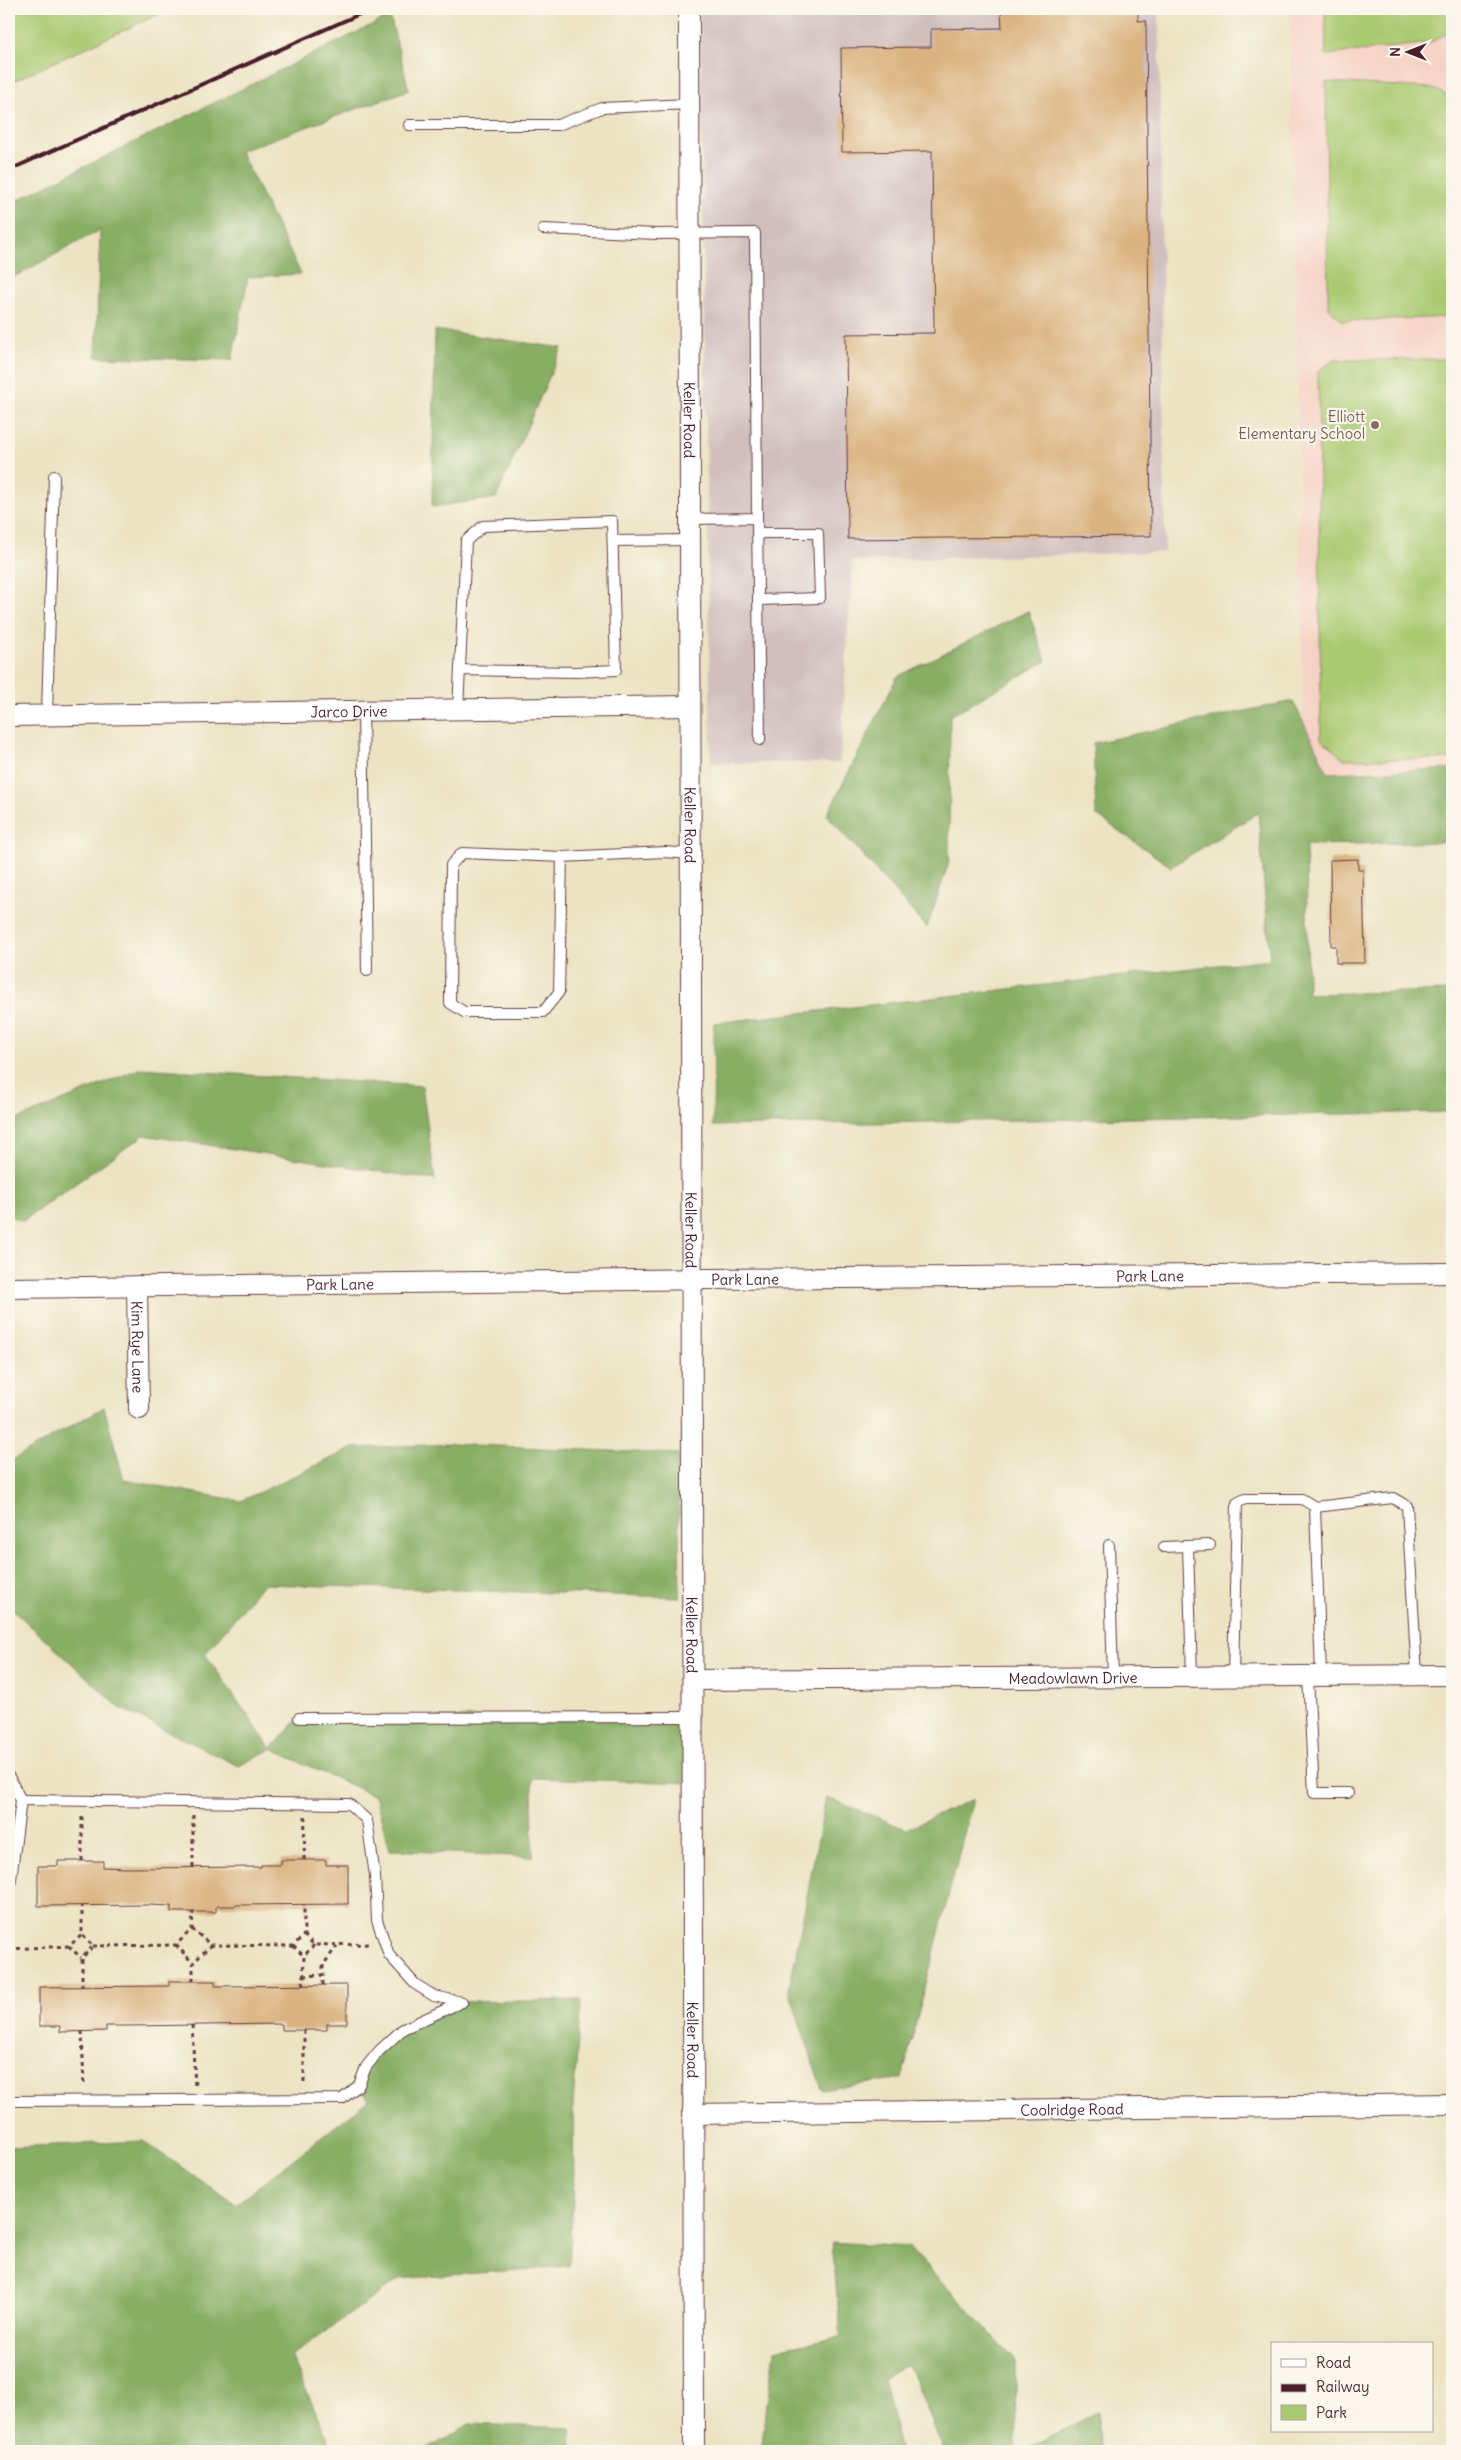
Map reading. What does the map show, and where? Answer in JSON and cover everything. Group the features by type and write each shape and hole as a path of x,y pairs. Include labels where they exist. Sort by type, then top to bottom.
{"street":[{"name":"Keller Road","path":"689,9 691,519 689,706 694,1680 692,2114 694,2451"},
{"name":"Jarco Drive","path":"9,716 689,706"},
{"name":"Park Lane","path":"9,1288 692,1279 1452,1273"},
{"name":"Kim Rye Lane","path":"137,1286 139,1409"},
{"name":"Meadowlawn Drive","path":"694,1680 1452,1675"},
{"name":"Coolridge Road","path":"692,2114 1452,2104"}],"lane":[{"path":"409,125 558,125 602,108 689,104"},
{"path":"543,229 689,234 755,233 760,740"},
{"path":"48,714 54,476"},
{"path":"691,519 757,518"},
{"path":"458,710 466,541 483,526 612,521 616,670 576,672 460,670"},
{"path":"757,533 818,533 820,598 758,600"},
{"path":"613,540 691,540"},
{"path":"363,711 367,971"},
{"path":"562,857 559,992 543,1012 464,1012 450,1003 451,865 462,854 562,857 665,852 691,854"},
{"path":"1233,1677 1237,1503 1245,1499 1302,1499 1315,1507 1393,1498 1407,1506 1417,1675"},
{"path":"1315,1507 1314,1793 1348,1793"},
{"path":"1109,1545 1113,1677"},
{"path":"1164,1547 1210,1545"},
{"path":"1188,1546 1192,1677"},
{"path":"300,1718 694,1717"},
{"path":"9,1777 21,1800 9,1895"},
{"path":"9,2101 342,2099 360,2085 366,2067 379,2051 403,2029 462,2002 434,1996 415,1984 389,1954 377,1920 375,1876 367,1820 349,1804 21,1800"}],"path":[{"path":"82,1800 82,1861"},
{"path":"193,1867 194,1802"},
{"path":"304,1860 305,1803"},
{"path":"304,1904 304,1935 314,1945 385,1944"},
{"path":"82,1906 82,1935 93,1946 176,1946 194,1963"},
{"path":"176,1946 192,1929 193,1912"},
{"path":"192,1929 211,1945 293,1946 304,1956"},
{"path":"9,1950 69,1946 82,1935"},
{"path":"293,1946 304,1935"},
{"path":"193,1981 194,1963 211,1945"},
{"path":"303,1985 304,1956 314,1945"},
{"path":"324,1985 323,1965 337,1945"},
{"path":"69,1946 82,1958"},
{"path":"82,1987 82,1958 93,1946"},
{"path":"304,1976 323,1975"},
{"path":"192,2025 196,2100"},
{"path":"304,2030 304,2099"},
{"path":"82,2031 84,2100"}],"shaded area":[{"path":"700,9 1159,9 1165,552 852,561 840,763 711,763"},
{"name":"Elliott Elementary School","path":"1290,9 1452,9 1452,842 1306,844"}],"green space":[{"path":"9,9 170,9 9,83"},
{"path":"1325,9 1452,9 1452,30 1430,43 1326,55"},
{"path":"390,16 409,90 240,151 301,274 248,277 232,360 96,357 100,230 9,280 9,204"},
{"path":"1326,82 1432,88 1452,98 1452,317 1342,321 1328,307"},
{"path":"435,330 562,348 496,498 432,507"},
{"path":"1452,359 1452,759 1344,759 1321,739 1318,371 1335,360"},
{"path":"1028,611 1046,661 950,716 949,862 927,928 827,815 897,677"},
{"path":"1293,701 1328,773 1452,769 1452,842 1306,845 1308,994 1452,991 1452,1112 713,1126 714,1023 1270,959 1258,813 1171,867 1096,815 1093,743"},
{"path":"141,1068 422,1086 435,1180 144,1135 23,1221 9,1216 9,1123"},
{"path":"104,1407 124,1480 241,1501 353,1448 452,1444 678,1454 680,1597 263,1584 205,1654 271,1749 239,1766 120,1708 9,1606 9,1462"},
{"path":"694,1717 693,1783 532,1778 533,1857 390,1850 375,1796 271,1749 299,1718"},
{"path":"826,1797 906,1829 973,1799 902,2078 822,2090 789,1990"},
{"path":"581,2000 573,2105 574,2184 569,2266 399,2279 291,2356 333,2451 9,2451 9,2147 143,2141 236,2204 369,2100 359,2085 366,2067 403,2029 462,2002"},
{"path":"832,2242 909,2247 1015,2360 1016,2451 944,2451 908,2364 883,2379 901,2451 761,2451 774,2350 841,2337"},
{"path":"1098,2412 1099,2451 1022,2451"},
{"path":"469,2424 571,2428 572,2451 425,2451"}],"building":[{"path":"1001,9 1138,9 1138,21 1146,21 1151,536 848,539 846,334 934,333 932,151 842,152 841,48 931,47 931,29 1002,28"},
{"path":"1358,859 1358,870 1363,870 1365,963 1336,963 1336,946 1331,946 1330,860"},
{"path":"281,1860 326,1860 326,1865 348,1865 348,1904 216,1906 216,1912 171,1912 171,1906 150,1905 38,1906 38,1866 58,1866 58,1861 103,1861 103,1867 125,1868 261,1867 261,1865 281,1865"},
{"path":"169,1981 215,1981 215,1986 347,1985 347,2024 327,2024 327,2030 282,2030 282,2024 106,2026 106,2031 60,2032 60,2026 39,2026 39,1987 169,1986"}],"railway":[{"path":"9,170 371,9"}],"place":[{"name":"Elliott Elementary School","path":"1375,425"}]}
